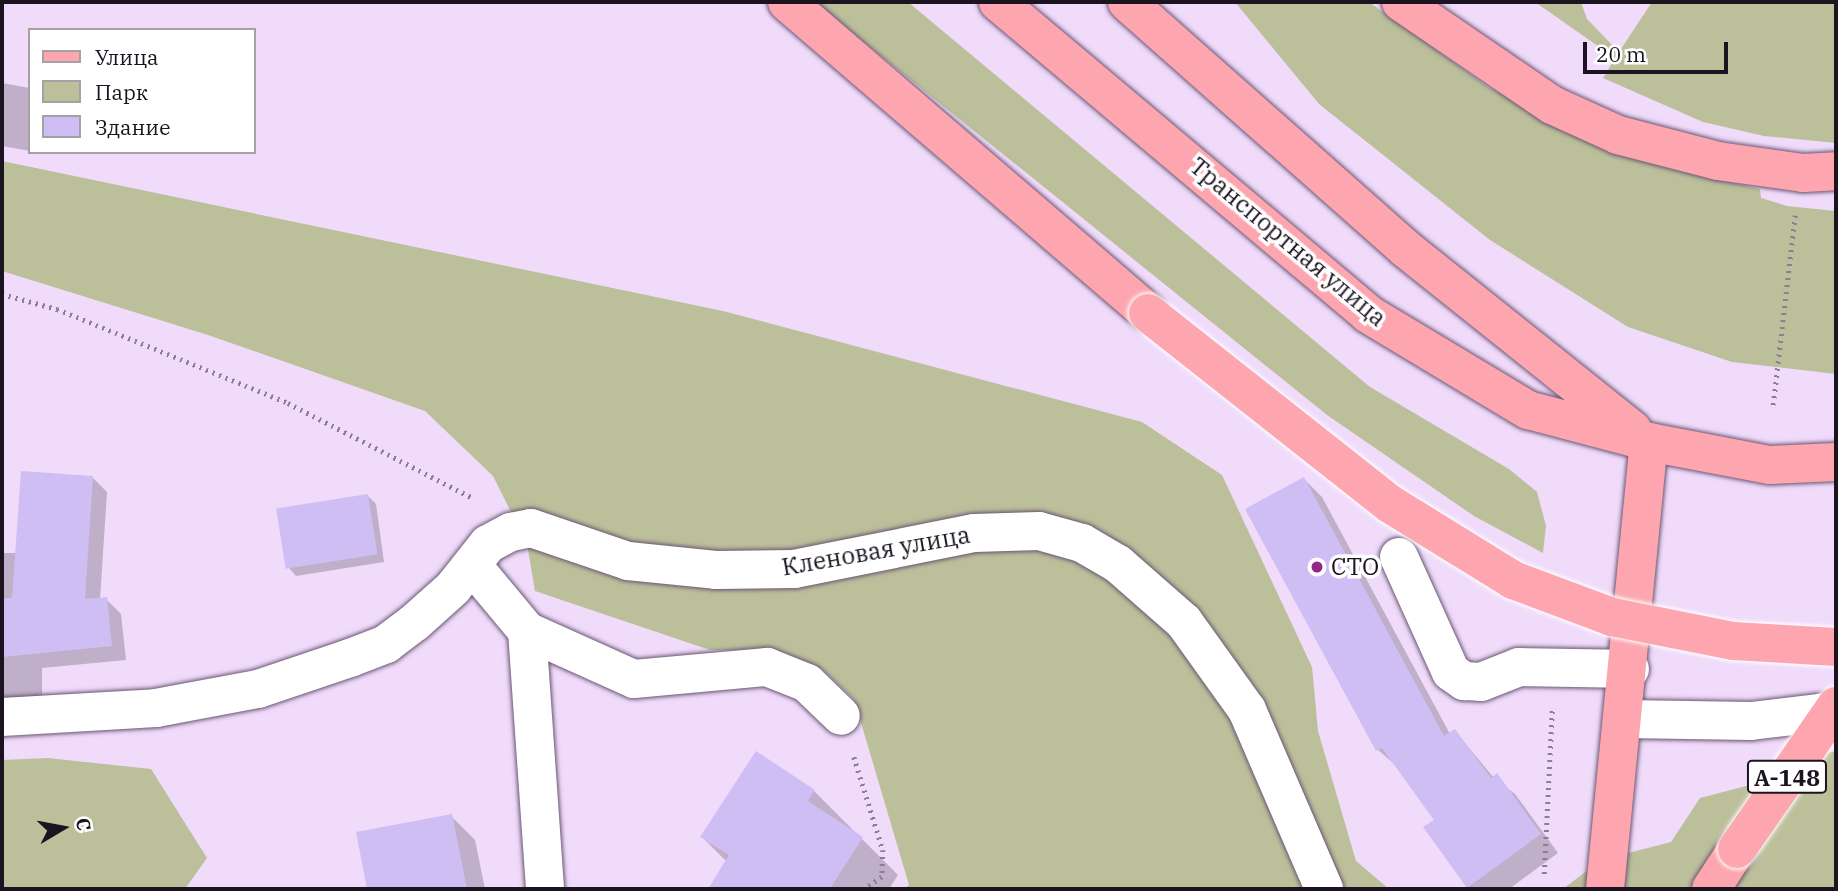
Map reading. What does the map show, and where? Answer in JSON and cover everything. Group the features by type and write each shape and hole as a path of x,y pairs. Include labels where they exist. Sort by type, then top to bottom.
{"main road":[{"path":"787,2 1148,313 1390,504 1513,580 1612,617 1733,641 1836,647"},
{"name":"Транспортная улица","path":"998,2 1368,314 1528,410 1649,442 1770,465 1836,462"},
{"name":"Транспортная улица","path":"1127,2 1406,249 1649,442"},
{"path":"1401,2 1552,106 1618,135 1718,160 1803,173 1836,171"},
{"path":"1604,889 1625,719 1649,442"},
{"name":"А-148","path":"1712,889 1836,708"}],"street":[{"path":"2,717 156,708 258,689 386,643 453,588 488,544 511,532 531,528"},
{"name":"Кленовая улица","path":"531,528 628,561 716,570 794,569 974,533 1039,531 1082,543 1118,564 1184,622 1247,710 1324,889"},
{"path":"1399,557 1451,672 1464,681 1481,682 1519,667 1630,669"},
{"path":"472,565 527,631 635,679 767,667 807,682 841,716"},
{"path":"527,631 545,889"},
{"path":"1625,719 1751,721 1836,708"}],"path":[{"path":"1773,405 1796,202"},
{"path":"2,294 57,309 288,403 531,528"},
{"path":"1544,874 1553,705"},
{"path":"841,716 883,850 882,877 864,889"}],"green space":[{"path":"814,2 908,2 1370,387 1509,469 1537,492 1546,526 1543,553 1474,516 1327,415"},
{"path":"1235,2 1369,2 1488,87 1553,121 1661,166 1760,189 1761,198 1787,206 1836,211 1836,374 1732,362 1628,327 1490,240 1319,104"},
{"path":"1535,2 1581,2 1587,19 1619,52 1652,2 1836,2 1836,143 1764,136 1703,122 1603,78 1615,58"},
{"path":"2,161 723,311 1142,422 1222,475 1312,667 1318,731 1356,861 1389,889 904,889 909,885 854,699 822,669 776,650 710,650 535,591 527,544 493,476 425,411 208,335 2,271"},
{"path":"1836,751 1836,889 1563,889 1601,860 1671,842 1700,798 1750,785 1796,761"},
{"path":"48,758 151,769 207,858 185,889 2,889 2,760"}],"building":[{"path":"21,471 93,476 85,599 107,597 112,646 2,657 2,598 12,598"},
{"path":"1304,477 1444,736 1455,729 1491,778 1497,773 1541,834 1467,888 1423,827 1434,820 1382,748 1376,751 1245,509"},
{"path":"368,494 378,554 286,569 276,509"},
{"path":"756,751 815,790 808,801 863,837 830,889 708,889 729,855 700,837"},
{"path":"452,814 467,889 367,889 356,832"}],"place":[{"name":"СТО","path":"1317,567"}]}
